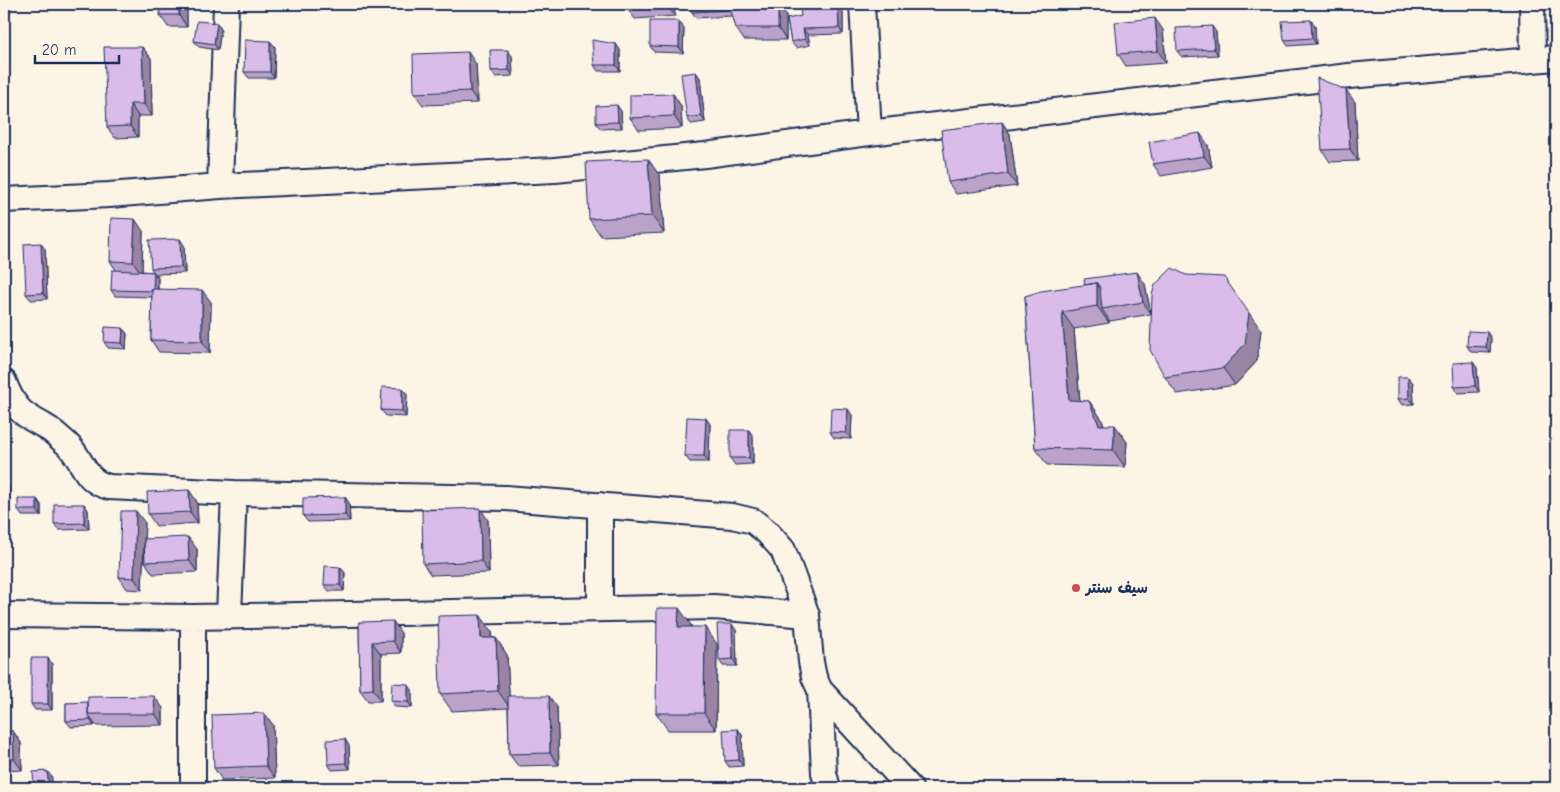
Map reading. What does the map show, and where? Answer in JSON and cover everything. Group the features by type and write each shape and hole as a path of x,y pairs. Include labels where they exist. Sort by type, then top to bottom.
{"street":[{"path":"220,186 226,4"},
{"path":"862,4 869,133"},
{"path":"1532,4 1533,60"},
{"path":"4,200 220,186 555,170 705,155 869,133 1349,76 1556,58"},
{"path":"4,382 9,397 21,412 50,430 68,445 78,456 86,473 92,480 102,485 234,493 506,498 732,516 753,521 767,532 783,550 807,615 811,662 814,678 820,690 910,788"},
{"path":"229,615 234,493"},
{"path":"600,506 600,609"},
{"path":"4,615 193,617 714,607 807,615"},
{"path":"193,617 193,788"},
{"path":"820,690 824,773 828,788"}],"building":[{"path":"160,4 179,4 179,15 160,15"},
{"path":"626,4 666,4 666,5 626,7"},
{"path":"691,4 729,4 730,10 692,12"},
{"path":"729,4 778,4 778,28 736,28"},
{"path":"838,6 839,28 803,29 805,39 791,42 787,19 801,16 800,8"},
{"path":"1155,18 1158,51 1118,54 1115,22"},
{"path":"1311,20 1312,38 1284,40 1282,21"},
{"path":"197,21 217,23 214,44 194,41"},
{"path":"650,21 679,21 679,47 650,46"},
{"path":"1212,26 1214,49 1177,51 1176,28"},
{"path":"245,40 270,41 270,72 244,72"},
{"path":"592,40 616,44 616,65 594,65"},
{"path":"104,47 142,47 144,104 130,104 130,126 107,127"},
{"path":"490,50 508,50 509,70 491,71"},
{"path":"468,52 470,91 414,93 413,54"},
{"path":"696,72 701,116 687,118 681,74"},
{"path":"1317,78 1346,90 1350,149 1322,150"},
{"path":"673,94 674,116 630,118 630,95"},
{"path":"617,105 618,122 596,123 596,106"},
{"path":"1002,122 1008,174 948,182 941,130"},
{"path":"1200,133 1204,156 1153,164 1149,142"},
{"path":"648,159 652,216 589,219 586,162"},
{"path":"111,218 135,219 133,262 110,261"},
{"path":"180,239 181,267 151,268 149,240"},
{"path":"41,243 43,293 26,294 24,244"},
{"path":"1172,268 1186,275 1224,277 1249,313 1245,344 1223,368 1165,377 1150,350 1152,295 1155,285"},
{"path":"112,270 154,272 153,289 152,291 111,290"},
{"path":"1137,272 1143,302 1102,309 1100,288 1097,283 1085,285 1084,279"},
{"path":"1097,283 1097,306 1062,312 1069,400 1089,401 1099,425 1115,425 1113,450 1035,448 1025,296 1041,291"},
{"path":"152,289 202,290 202,341 151,340"},
{"path":"105,327 123,328 122,343 104,342"},
{"path":"1468,331 1487,332 1486,347 1467,346"},
{"path":"1473,362 1475,386 1454,387 1453,363"},
{"path":"1398,377 1408,377 1409,398 1398,399"},
{"path":"382,387 402,388 402,411 381,410"},
{"path":"831,408 848,409 846,433 830,432"},
{"path":"687,417 706,418 704,456 685,456"},
{"path":"730,430 749,430 749,458 730,458"},
{"path":"5,482 5,499 4,499"},
{"path":"189,490 190,512 148,514 147,492"},
{"path":"345,497 345,515 303,516 303,498"},
{"path":"18,499 37,499 37,510 18,510"},
{"path":"54,504 84,504 84,523 54,524"},
{"path":"480,508 481,561 423,564 422,510"},
{"path":"121,511 136,511 134,578 119,577"},
{"path":"188,537 189,560 145,562 144,539"},
{"path":"325,566 340,567 340,585 324,585"},
{"path":"657,608 679,608 678,627 705,627 704,713 656,713"},
{"path":"480,615 481,638 496,638 498,691 440,694 438,616"},
{"path":"393,621 393,641 372,642 373,689 360,690 359,622"},
{"path":"717,624 732,624 733,659 719,660"},
{"path":"5,653 7,680 4,680"},
{"path":"31,658 48,658 48,704 31,704"},
{"path":"392,683 408,684 408,702 391,701"},
{"path":"154,696 155,714 88,714 88,697"},
{"path":"508,696 549,696 550,753 509,754"},
{"path":"88,702 90,720 66,721 66,703"},
{"path":"264,713 266,766 214,768 212,715"},
{"path":"738,729 739,760 725,761 723,730"},
{"path":"13,731 14,759 4,759 4,732"},
{"path":"345,739 346,763 328,764 327,740"},
{"path":"47,771 49,788 34,788 33,772"}],"place":[{"name":"سيف سنتر","path":"1076,588"}]}
